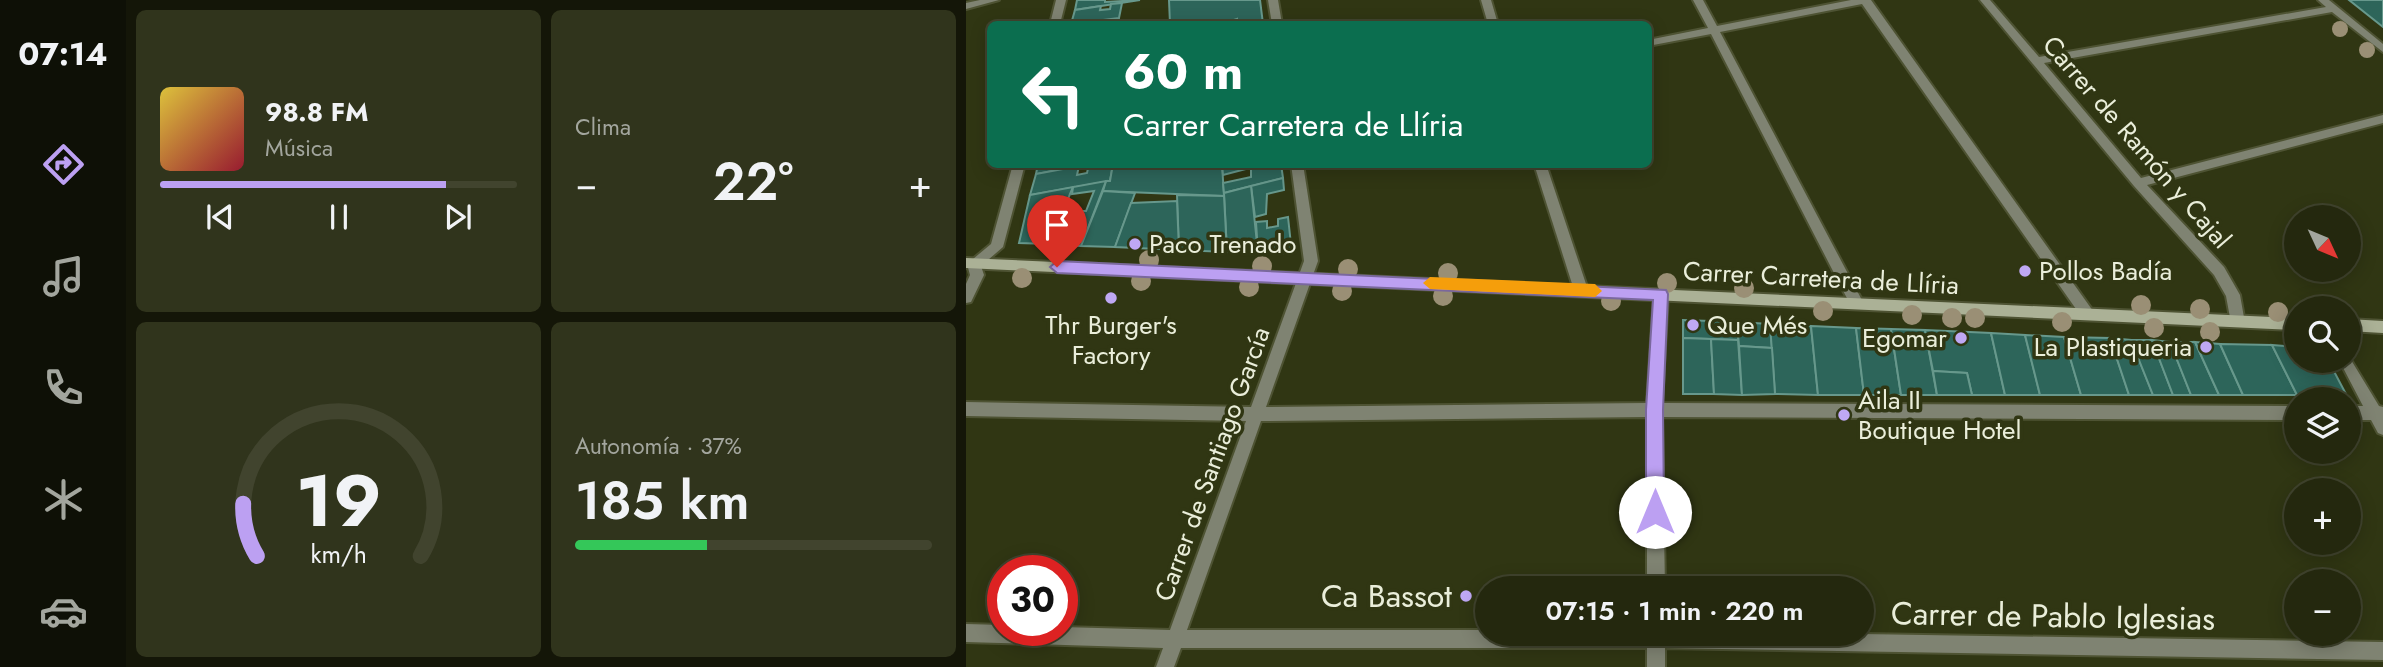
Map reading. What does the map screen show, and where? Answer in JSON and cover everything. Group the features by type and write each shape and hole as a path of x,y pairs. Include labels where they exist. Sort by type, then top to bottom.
{"street":[{"path":"966,6 994,0"},
{"path":"1056,21 1061,0"},
{"path":"1273,0 1276,21"},
{"path":"1486,0 1492,21"},
{"path":"1698,0 1857,304"},
{"path":"1652,42 1865,0 2088,316"},
{"name":"Carrer de Ramón y Cajal","path":"1985,0 2138,183 2219,271 2233,295 2238,323"},
{"path":"2323,0 2383,50"},
{"path":"2036,61 2334,9"},
{"path":"2138,183 2383,119"},
{"path":"966,298 977,275 970,264 997,247 1018,168"},
{"name":"Carrer de Santiago García","path":"1165,667 1311,261 1298,168"},
{"path":"1540,168 1581,290"},
{"name":"Carrer Carretera de Llíria","path":"970,264 1306,277 2284,324"},
{"path":"1656,576 1654,410 1661,294"},
{"path":"2361,326 2383,327"},
{"path":"2354,373 2379,413 2383,428"},
{"path":"966,409 1254,414 1654,410 2284,413"},
{"path":"2361,413 2379,413"},
{"name":"Carrer de Pablo Iglesias","path":"966,633 1175,639 1475,637"},
{"name":"Carrer de Pablo Iglesias","path":"1874,640 2383,651"},
{"path":"1656,646 1656,667"}],"building":[{"path":"1077,0 1105,2 1140,0 1075,10"},
{"path":"1169,0 1260,0 1263,21 1237,19 1170,21"},
{"path":"2349,0 2383,0 2383,27"},
{"path":"1122,3 1119,18 1072,21 1075,10 1101,6 1100,10 1110,9 1111,4"},
{"path":"1037,168 1068,168 1036,174"},
{"path":"1068,168 1079,168 1077,175 1087,173 1088,168 1112,168 1110,181 1030,195 1036,174"},
{"path":"1112,168 1222,168 1224,196 1103,191 1106,181 1110,181"},
{"path":"1222,168 1250,168 1223,175"},
{"path":"1251,168 1282,168 1283,178 1224,193 1223,183 1251,177"},
{"path":"1283,178 1284,190 1267,194 1266,214 1255,217 1251,186"},
{"path":"1106,181 1081,246 1049,244 1065,211 1086,211 1094,191 1072,194 1073,187"},
{"path":"1251,186 1258,253 1227,252 1224,193"},
{"path":"1073,187 1049,244 1019,243 1030,195"},
{"path":"1103,191 1135,193 1115,247 1081,246"},
{"path":"1177,195 1224,196 1227,252 1179,250"},
{"path":"1177,201 1179,250 1115,247 1131,203"},
{"path":"1288,217 1292,254 1258,253 1256,222 1267,221 1267,228 1278,226 1278,219"},
{"path":"1683,320 1737,322 1738,340 1683,338"},
{"path":"1737,322 1770,324 1772,348 1739,346"},
{"path":"1770,324 1811,326 1818,395 1775,394"},
{"path":"1811,326 1856,328 1864,395 1818,395"},
{"path":"1856,328 1891,329 1901,395 1864,395"},
{"path":"1891,329 1925,330 1937,395 1901,395"},
{"path":"1925,330 1991,333 2005,395 1972,395 1967,373 1933,371"},
{"path":"1991,333 2025,335 2040,395 2005,395"},
{"path":"2025,335 2064,337 2081,395 2040,395"},
{"path":"2064,337 2110,338 2129,395 2081,395"},
{"path":"1683,338 1711,339 1714,394 1683,394"},
{"path":"2110,338 2131,340 2153,395 2129,395"},
{"path":"1711,339 1738,340 1742,395 1714,394"},
{"path":"2131,340 2152,340 2173,395 2153,395"},
{"path":"2152,340 2170,342 2191,395 2173,395"},
{"path":"2170,342 2195,342 2219,395 2191,395"},
{"path":"2195,342 2220,344 2243,395 2219,395"},
{"path":"2220,344 2272,345 2293,387 2284,387 2284,395 2243,395"},
{"path":"2272,345 2284,346 2284,369"},
{"path":"1739,346 1772,348 1775,394 1742,395"},
{"path":"1933,371 1967,373 1972,395 1937,395"},
{"path":"2286,373 2335,373 2342,387 2293,387"}],"slow traffic":[{"path":"1430,283 1595,291"}],"place":[{"name":"Paco Trenado","path":"1135,244"},
{"name":"Pollos Badía","path":"2025,271"},
{"name":"Thr Burger's Factory","path":"1111,298"},
{"name":"Que Més","path":"1693,325"},
{"name":"Egomar","path":"1961,338"},
{"name":"La Plastiqueria","path":"2206,347"},
{"name":"Aila II Boutique Hotel","path":"1844,415"},
{"name":"Ca Bassot","path":"1466,596"}],"route":[{"path":"1057,267 1661,294 1654,410 1655,512"}]}
